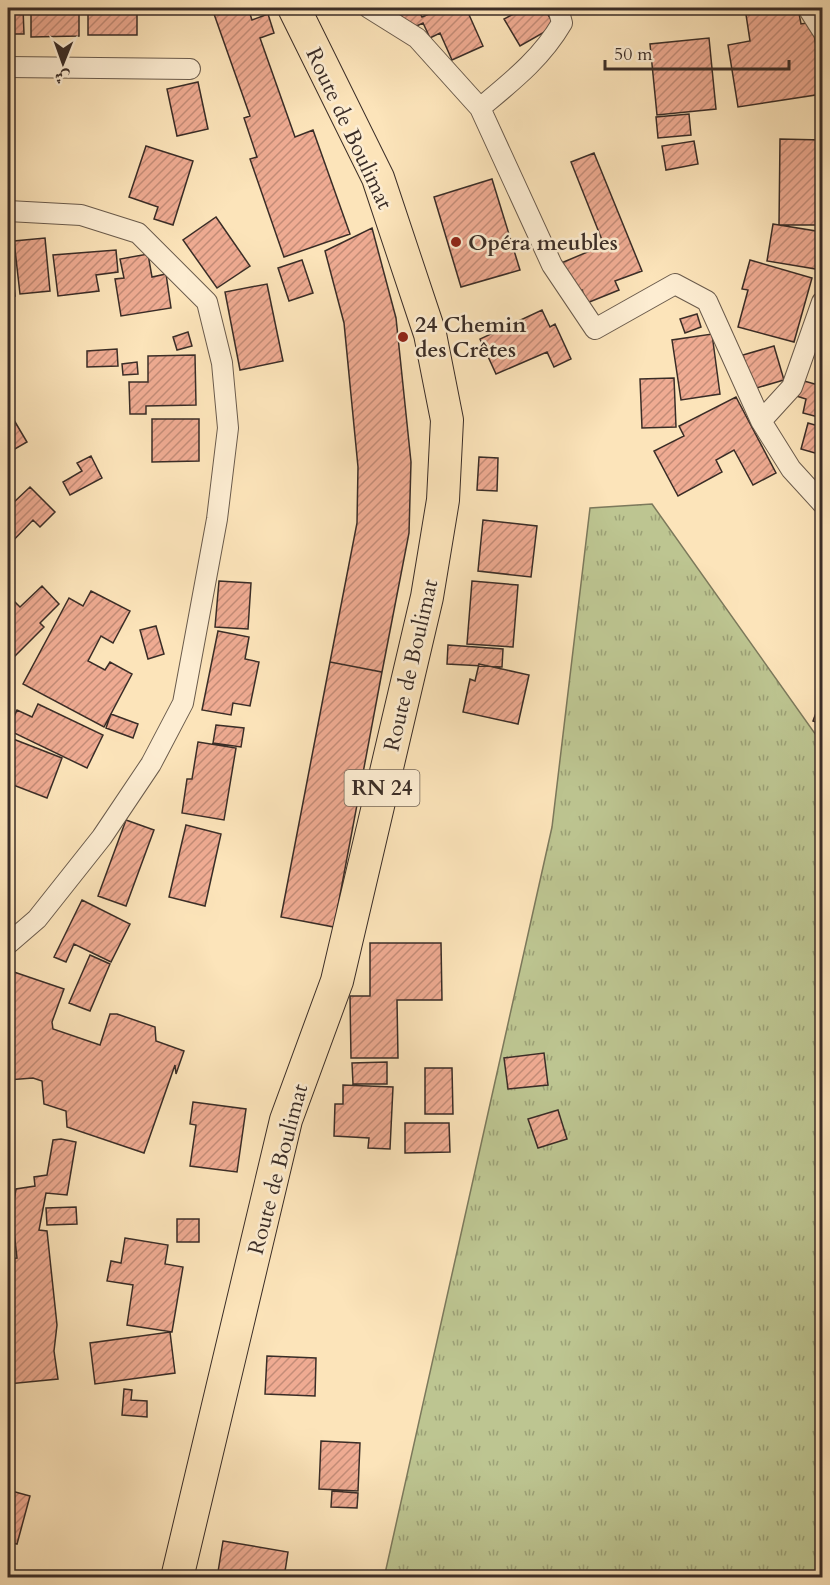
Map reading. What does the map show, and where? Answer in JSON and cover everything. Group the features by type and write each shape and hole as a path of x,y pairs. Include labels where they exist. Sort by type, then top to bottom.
{"main road":[{"name":"Route de Boulimat","path":"177,1578 286,1120 337,981 427,597 443,500 447,420 430,334 378,178 294,8"}],"street":[{"path":"369,8 417,38 480,108 552,265 595,329 675,284 707,302 761,421 791,469 822,503"},
{"path":"480,108 530,66 548,47 562,23 558,8"},
{"path":"808,8 822,30"},
{"path":"8,67 190,69"},
{"path":"8,211 81,215 138,233 207,302 222,363 228,428 217,519 183,703 151,764 102,837 37,919 8,944"},
{"path":"761,421 792,387 822,302"}],"green space":[{"path":"652,504 816,735 822,756 822,1577 384,1578 552,827 590,508"}],"building":[{"path":"8,8 23,8 24,34 8,34"},
{"path":"31,8 79,8 79,36 31,37"},
{"path":"88,8 137,8 137,35 88,35"},
{"path":"233,8 248,8 252,20 268,14 274,33 260,38 295,137 313,130 350,234 284,257 250,159 257,157 244,118 250,116 214,14"},
{"path":"398,8 417,8 422,17 436,11 435,8 466,8 483,46 452,60 440,33 430,38 423,23 408,30"},
{"path":"525,8 544,8 555,26 520,46 504,19"},
{"path":"745,8 798,8 801,24 812,22 818,58 822,57 822,94 738,107 728,45 750,41"},
{"path":"709,38 716,109 657,115 650,44"},
{"path":"198,82 208,129 177,136 167,89"},
{"path":"689,114 691,135 658,138 656,117"},
{"path":"780,139 822,140 822,225 779,225"},
{"path":"694,141 698,164 666,170 662,146"},
{"path":"146,146 193,161 173,225 154,219 158,207 129,197"},
{"path":"594,153 642,271 615,281 619,290 587,303 582,290 571,294 559,264 604,245 571,162"},
{"path":"492,179 520,270 461,287 434,197"},
{"path":"216,217 250,266 217,288 183,240"},
{"path":"773,224 822,232 822,270 767,261"},
{"path":"372,228 396,318 411,462 409,533 382,672 330,662 357,523 358,467 344,323 325,251"},
{"path":"45,238 50,291 20,294 14,241"},
{"path":"8,247 10,247 15,296 8,296"},
{"path":"116,250 118,272 96,275 99,291 58,296 53,255"},
{"path":"148,254 152,277 166,274 171,308 121,316 115,279 124,278 120,259"},
{"path":"302,260 313,293 289,301 278,268"},
{"path":"750,260 812,278 794,342 738,327 748,290 742,289"},
{"path":"267,284 283,361 240,370 225,292"},
{"path":"542,310 550,327 555,324 571,359 554,367 547,352 496,374 480,339"},
{"path":"697,314 701,327 685,333 680,319"},
{"path":"188,332 192,346 177,350 173,337"},
{"path":"712,334 720,394 681,400 672,340"},
{"path":"774,346 784,380 753,389 743,355"},
{"path":"117,349 118,366 87,367 87,351"},
{"path":"195,355 196,405 146,406 146,414 130,414 129,382 148,382 148,356"},
{"path":"137,362 138,374 123,375 122,364"},
{"path":"674,378 676,427 642,428 640,379"},
{"path":"797,379 822,386 822,418 803,413 806,399 793,395"},
{"path":"736,397 776,473 753,485 734,450 716,460 722,472 678,496 654,451 684,436 679,426"},
{"path":"8,410 27,442 8,453"},
{"path":"152,419 199,419 199,461 152,462"},
{"path":"808,423 822,427 822,455 801,449"},
{"path":"91,456 102,478 70,495 63,482 82,471 77,463"},
{"path":"479,457 498,458 497,491 477,490"},
{"path":"30,487 55,512 40,527 33,520 8,546 8,498 13,503"},
{"path":"483,520 537,526 531,577 478,571"},
{"path":"219,581 251,583 248,629 215,627"},
{"path":"472,581 518,585 513,647 467,644"},
{"path":"42,586 59,604 40,623 44,627 8,663 8,599 10,597 20,607"},
{"path":"91,591 130,611 113,643 101,636 88,661 105,670 110,662 132,674 104,727 23,684 69,598 83,606"},
{"path":"156,626 164,654 148,659 140,630"},
{"path":"218,631 249,637 245,659 259,662 250,706 233,703 231,715 202,710"},
{"path":"448,645 503,649 502,667 447,664"},
{"path":"330,662 382,672 334,927 281,917"},
{"path":"479,664 529,675 518,724 463,712 470,679 475,681"},
{"path":"822,697 822,724 813,721"},
{"path":"38,704 103,735 87,768 8,730 17,710 32,717"},
{"path":"111,714 138,724 133,738 106,728"},
{"path":"216,725 244,728 241,747 213,743"},
{"path":"8,737 62,758 47,798 8,783"},
{"path":"198,742 236,748 224,820 182,813 187,779 192,779"},
{"path":"126,820 154,830 126,906 98,896"},
{"path":"186,825 221,834 205,906 169,897"},
{"path":"82,900 130,924 111,962 74,944 66,962 54,957"},
{"path":"370,943 441,943 442,1000 397,1000 398,1058 351,1058 350,996 370,996"},
{"path":"90,955 110,964 90,1011 69,1003"},
{"path":"11,971 64,989 52,1022 53,1029 100,1045 110,1014 117,1014 155,1027 156,1041 184,1051 176,1074 175,1065 144,1153 67,1127 66,1111 44,1104 42,1081 33,1078 8,1080 8,972"},
{"path":"544,1053 548,1085 508,1089 504,1058"},
{"path":"387,1062 387,1084 353,1084 352,1063"},
{"path":"425,1068 452,1068 453,1114 425,1114"},
{"path":"343,1085 393,1087 390,1149 368,1148 369,1138 334,1136 335,1104 343,1104"},
{"path":"193,1102 246,1109 237,1172 190,1166 196,1125 190,1124"},
{"path":"558,1110 567,1139 538,1148 528,1119"},
{"path":"405,1123 449,1123 450,1152 405,1153"},
{"path":"53,1140 76,1142 67,1195 46,1193 39,1230 47,1231 57,1325 54,1351 58,1379 8,1384 8,1351 12,1350 8,1316 8,1259 17,1258 12,1214 16,1189 35,1186 34,1177 47,1175"},
{"path":"76,1207 77,1224 47,1225 46,1208"},
{"path":"177,1219 199,1219 199,1242 177,1242"},
{"path":"125,1238 168,1245 165,1264 183,1267 172,1332 127,1325 133,1285 107,1281 111,1261 121,1263"},
{"path":"170,1332 175,1373 95,1384 90,1343"},
{"path":"267,1356 316,1358 315,1396 265,1394"},
{"path":"124,1389 132,1390 131,1400 147,1401 147,1417 122,1415"},
{"path":"321,1441 360,1443 358,1491 319,1489"},
{"path":"8,1490 30,1496 17,1544 8,1542"},
{"path":"332,1491 358,1493 357,1508 331,1507"},
{"path":"223,1541 288,1552 284,1578 217,1578"}],"place":[{"name":"Opéra meubles","path":"456,242"},
{"name":"24 Chemin des Crêtes","path":"403,337"}]}
